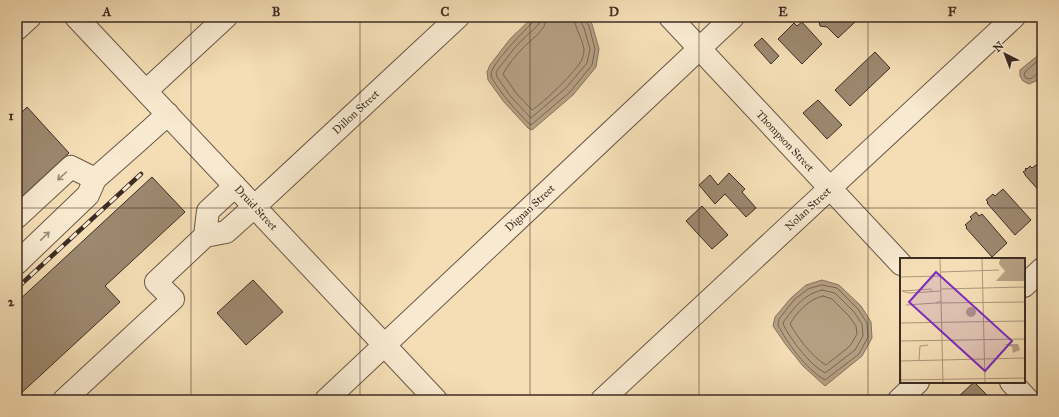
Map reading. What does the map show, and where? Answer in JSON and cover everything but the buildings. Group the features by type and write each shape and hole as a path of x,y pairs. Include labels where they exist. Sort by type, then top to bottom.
{"street":[{"path":"17,29 30,17"},
{"name":"Druid Street","path":"76,17 436,400"},
{"path":"146,91 226,17"},
{"name":"Dillon Street","path":"205,236 226,232 458,17"},
{"name":"Thompson Street","path":"670,17 900,263"},
{"name":"Dignan Street","path":"326,400 733,17"},
{"name":"Nolan Street","path":"602,400 1014,17"},
{"path":"17,263 88,195 95,179 168,114"},
{"path":"17,217 71,168 95,179"},
{"path":"64,400 173,299 156,282 205,236 208,211 235,186"},
{"path":"1025,285 1042,270"},
{"path":"899,400 917,383"},
{"path":"1012,383 1028,400"}],"water":[{"path":"533,17 588,17 592,24 599,49 596,67 573,95 532,130 528,128 504,102 488,80 487,72 490,65 510,39"},
{"path":"1042,52 1042,75 1036,81 1029,84 1023,81 1020,76 1020,70"},
{"path":"822,280 839,285 861,306 871,322 872,338 862,356 825,386 803,366 773,326 775,317 791,298 806,285"}],"railway":[{"path":"17,288 141,174"}]}
